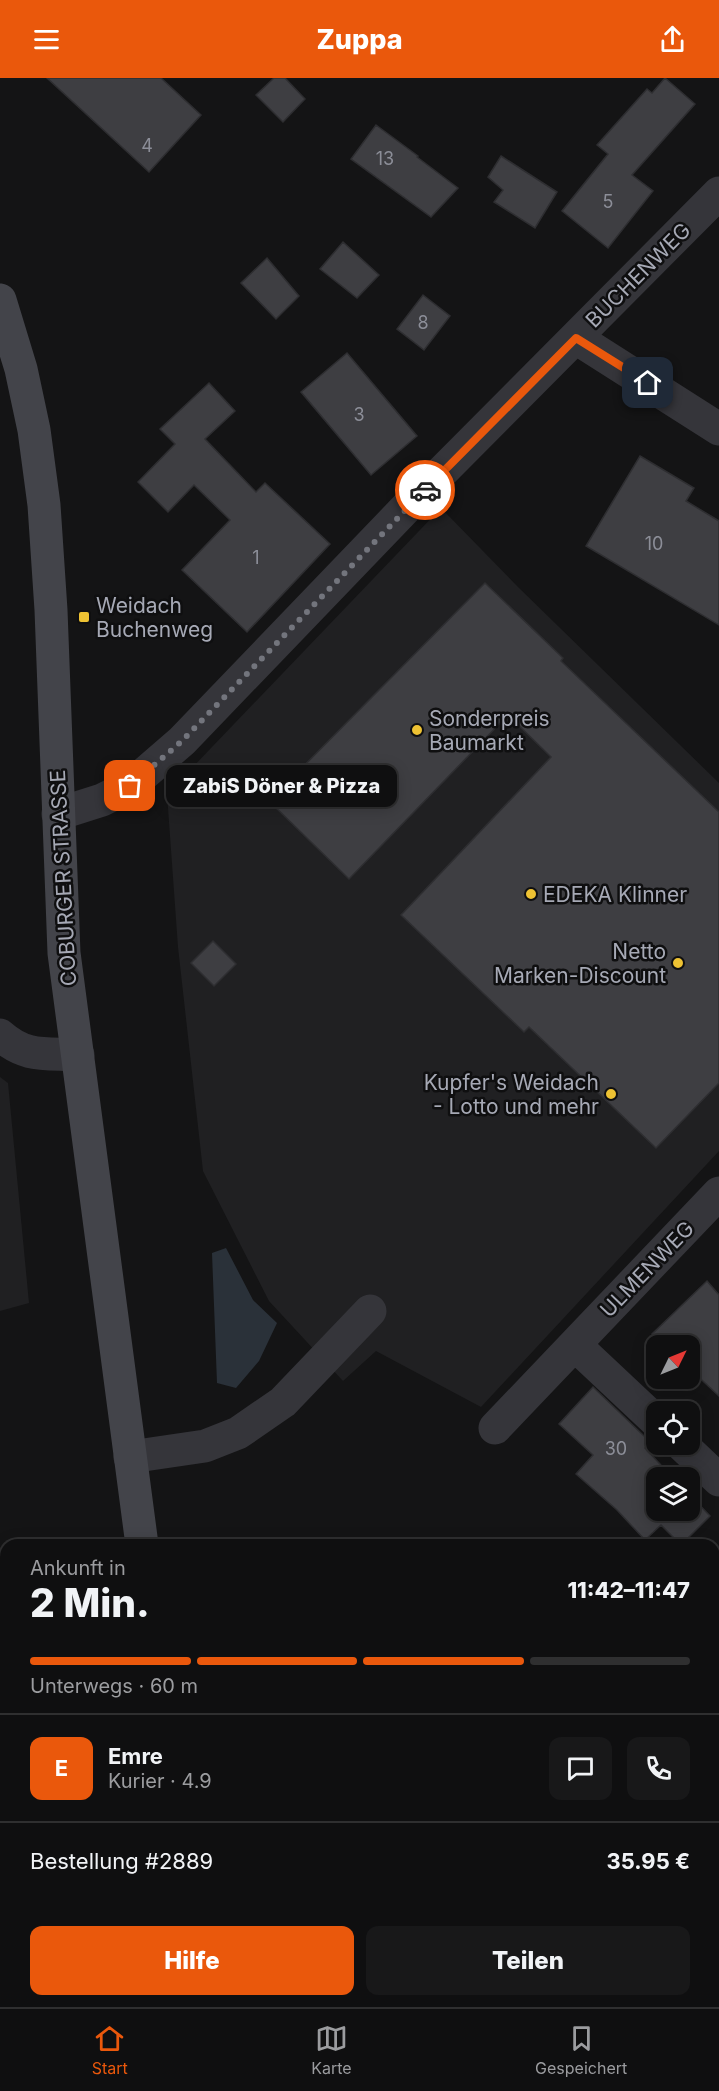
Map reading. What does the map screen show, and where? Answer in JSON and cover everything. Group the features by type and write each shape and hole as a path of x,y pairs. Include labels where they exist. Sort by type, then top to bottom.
{"main road":[{"name":"COBURGER STRASSE","path":"0,300 23,379 34,430 44,505 51,610 64,953 141,1539"}],"street":[{"name":"BUCHENWEG","path":"58,814 102,800 130,786 182,741 404,511 719,193"},
{"path":"576,338 719,429"},
{"path":"0,1035 13,1047 28,1052 78,1055"},
{"name":"ULMENWEG","path":"495,1428 719,1193"},
{"path":"130,1457 205,1446 238,1433 283,1402 370,1311"},
{"path":"575,1345 646,1412"},
{"path":"693,1455 719,1480"}],"shaded area":[{"path":"441,508 518,587 719,783 719,1151 481,1407 376,1351 343,1381 269,1301 203,1171 178,947 167,794"},
{"path":"0,1077 8,1083 29,1303 0,1311"},
{"path":"226,1248 253,1300 277,1323 259,1361 236,1388 217,1383 212,1253"}],"building":[{"path":"47,78 161,78 201,115 149,172"},
{"path":"274,78 285,78 305,99 283,122 256,95"},
{"path":"665,78 695,104 632,175 653,191 608,248 562,211 608,154 597,145 647,89 652,93"},
{"path":"376,125 458,188 431,217 351,159"},
{"path":"501,156 557,192 535,228 494,202 503,190 488,177"},
{"path":"343,242 379,275 357,298 320,269"},
{"path":"267,258 299,296 276,319 241,283"},
{"path":"423,295 450,316 424,350 397,329"},
{"path":"347,353 417,436 371,475 301,392"},
{"path":"209,383 235,411 205,439 256,492 265,483 330,544 247,632 182,570 230,520 194,485 168,512 138,482 175,444 160,429"},
{"path":"640,456 694,488 686,501 719,521 719,625 586,546"},
{"path":"485,583 563,658 561,661 719,812 719,1083 656,1148 529,1027 524,1032 401,915 551,757 508,715 349,879 269,801"},
{"path":"213,941 236,964 214,986 191,963"},
{"path":"707,1281 719,1295 719,1396 700,1378 700,1335 652,1334"},
{"path":"593,1387 646,1437 646,1455 652,1455 663,1467 646,1467 646,1521 700,1521 700,1506 710,1516 687,1539 675,1539 661,1525 644,1539 617,1510 576,1474 593,1455 559,1424"}],"way so far":[{"path":"130,786 182,741 425,490"}],"place":[{"name":"Weidach Buchenweg","path":"84,617"},
{"name":"Sonderpreis Baumarkt","path":"417,730"},
{"name":"ZabiS Döner & Pizza","path":"130,786"},
{"name":"EDEKA Klinner","path":"531,894"},
{"name":"Netto Marken-Discount","path":"678,963"},
{"name":"Kupfer's Weidach - Lotto und mehr","path":"611,1094"}],"route":[{"path":"425,490 576,338 648,383"}]}
